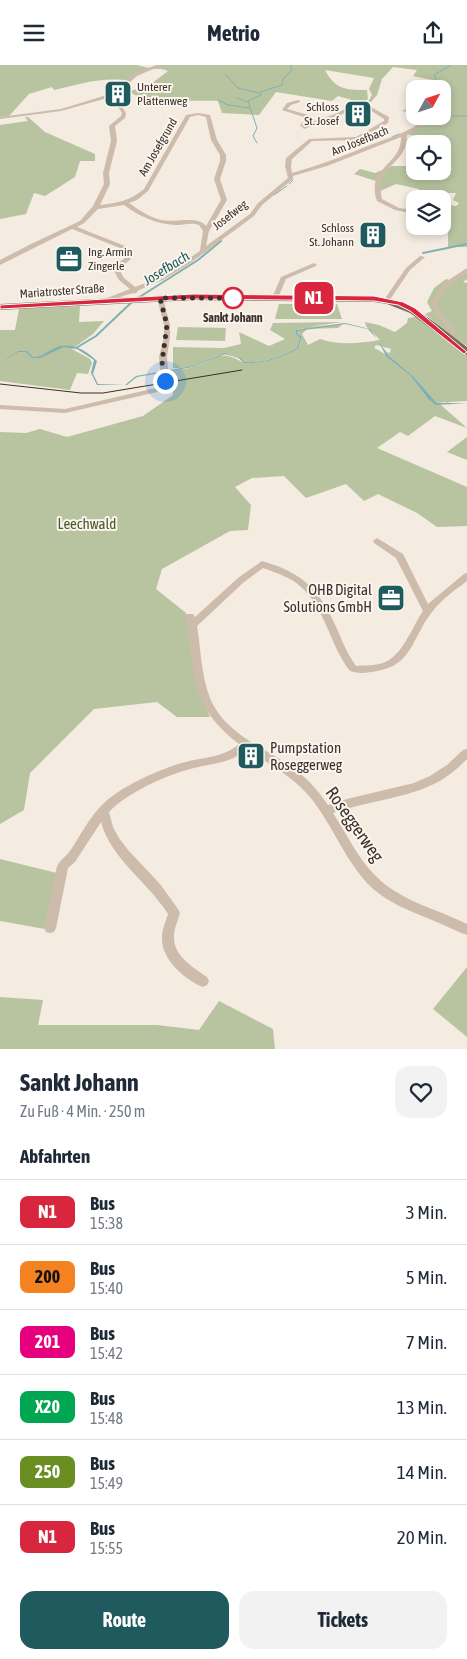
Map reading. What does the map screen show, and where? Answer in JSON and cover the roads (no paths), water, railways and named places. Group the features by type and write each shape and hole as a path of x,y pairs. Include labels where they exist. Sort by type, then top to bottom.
{"main road":[{"name":"Mariatroster Straße","path":"0,307 160,298 387,300 413,310 467,352"}],"street":[{"path":"0,118 61,110 112,95 136,75 160,65"},
{"path":"0,263 82,222 96,207 107,184 106,173 114,141 112,126 123,117 124,113 112,95"},
{"path":"298,101 290,104 284,110 310,117 303,125 304,127"},
{"path":"311,140 357,138 386,122 387,118 369,107"},
{"path":"304,127 319,118 337,117 347,110"},
{"name":"Am Josefgrund","path":"96,207 126,204 146,190 188,116 198,114 208,116 214,140 223,155 217,179 224,200 206,231 202,250"},
{"name":"Am Josefbach","path":"292,175 325,165 404,134 421,125"},
{"path":"292,175 288,166 289,158 311,140 313,133 304,127"},
{"path":"404,134 404,146 394,161 384,167 376,182 375,191 379,200 396,209 406,210"},
{"name":"Josefweg","path":"104,301 161,279 187,263 202,250 252,215 260,204 292,175"},
{"path":"126,204 142,215 162,221 174,223 198,222 206,231"},
{"path":"73,227 123,247 128,259 120,265 117,271 121,279 136,290 135,299"},
{"path":"387,300 408,269 422,257"},
{"path":"275,298 283,278 314,265"},
{"path":"446,336 454,332 444,321 434,302 449,282 467,270"},
{"path":"0,407 65,411 162,388 167,325 160,298"},
{"path":"376,541 400,556 427,610 467,576"},
{"name":"Roseggerweg","path":"427,610 399,660 390,665 353,669 346,660 314,595 304,585 286,574 262,564 240,579 191,620 202,688 210,707 233,735 303,783 327,810 355,861 377,885 408,903 467,930"},
{"path":"50,929 63,866 71,859 103,812 119,798 180,767 195,763 222,761 235,755 245,744"},
{"path":"327,810 414,789 430,783 467,753"},
{"path":"103,812 105,825 112,841 167,900 174,913 168,940 173,955 183,967 204,981"}],"water":[{"path":"345,323 370,329 377,339 368,329 345,324 298,331 297,334 302,337 298,349 278,358 258,363 243,363 239,358 225,354 193,367 137,377 125,385 136,376 193,366 225,353 241,358 243,362 265,361 278,357 297,348 300,338 295,334 296,330"},
{"path":"379,341 389,356 413,376 437,403 467,403 436,405 428,399 411,376 386,356"},
{"path":"61,346 72,346 88,353 97,361 93,374 98,384 125,385 97,385 91,373 94,360 77,349 64,347 40,358 32,358 26,352 18,352 0,363 18,351 27,351 33,357 36,357"}],"waterway":[{"path":"257,143 253,136 257,128 248,101 261,95 260,92 282,85 283,79 292,70 290,67 292,65"},
{"name":"Josefbach","path":"436,80 434,75 451,65"},
{"path":"225,74 238,88 259,93"},
{"path":"237,98 248,102"},
{"path":"218,100 228,105 250,108"},
{"path":"451,116 467,116"},
{"name":"Josefbach","path":"392,137 399,134"},
{"name":"Josefbach","path":"289,184 293,180"},
{"name":"Josefbach","path":"274,195 287,186"},
{"name":"Josefbach","path":"138,298 198,260 221,241"},
{"path":"423,253 467,244"},
{"name":"Josefbach","path":"76,348 96,336 133,301"}],"tram line":[{"path":"0,384 81,393 103,393 242,370"}],"place":[{"name":"Unterer Plattenweg","path":"118,94"},
{"name":"Schloss St. Josef","path":"358,114"},
{"name":"Schloss St. Johann","path":"373,235"},
{"name":"Ing. Armin Zingerle","path":"69,259"},
{"name":"Sankt Johann","path":"233,298"},
{"name":"OHB Digital Solutions GmbH","path":"391,598"},
{"name":"Pumpstation Roseggerweg","path":"251,756"}],"park label":[{"name":"Leechwald","path":"87,523"}]}
